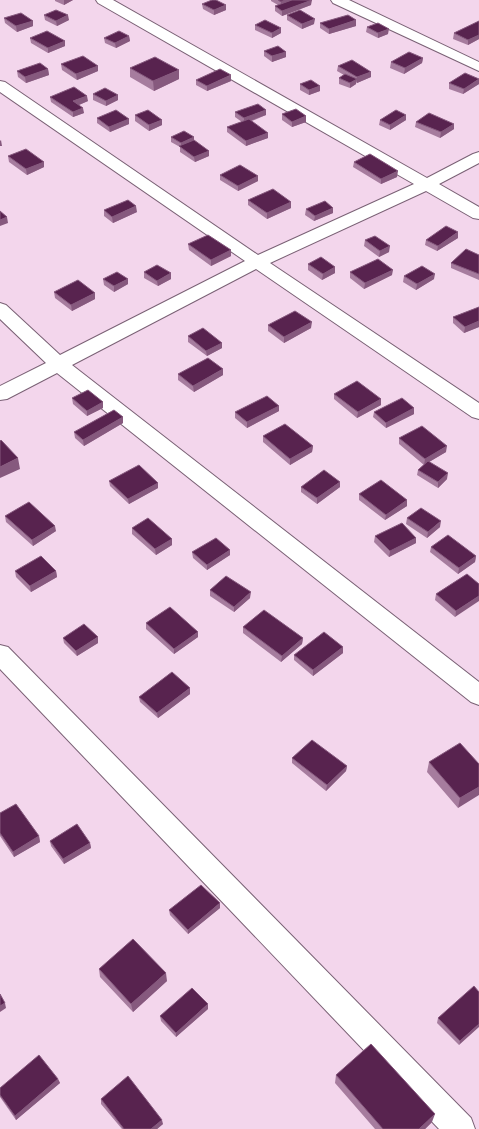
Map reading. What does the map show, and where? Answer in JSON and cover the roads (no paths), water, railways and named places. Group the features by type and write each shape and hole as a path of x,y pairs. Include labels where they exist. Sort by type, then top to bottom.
{"street":[{"path":"103,0 479,214"},
{"path":"338,0 479,67"},
{"path":"0,85 257,262 479,412"},
{"path":"0,394 257,262 426,184 479,157"},
{"path":"0,309 58,364 479,695"},
{"path":"0,654 460,1129"}]}
